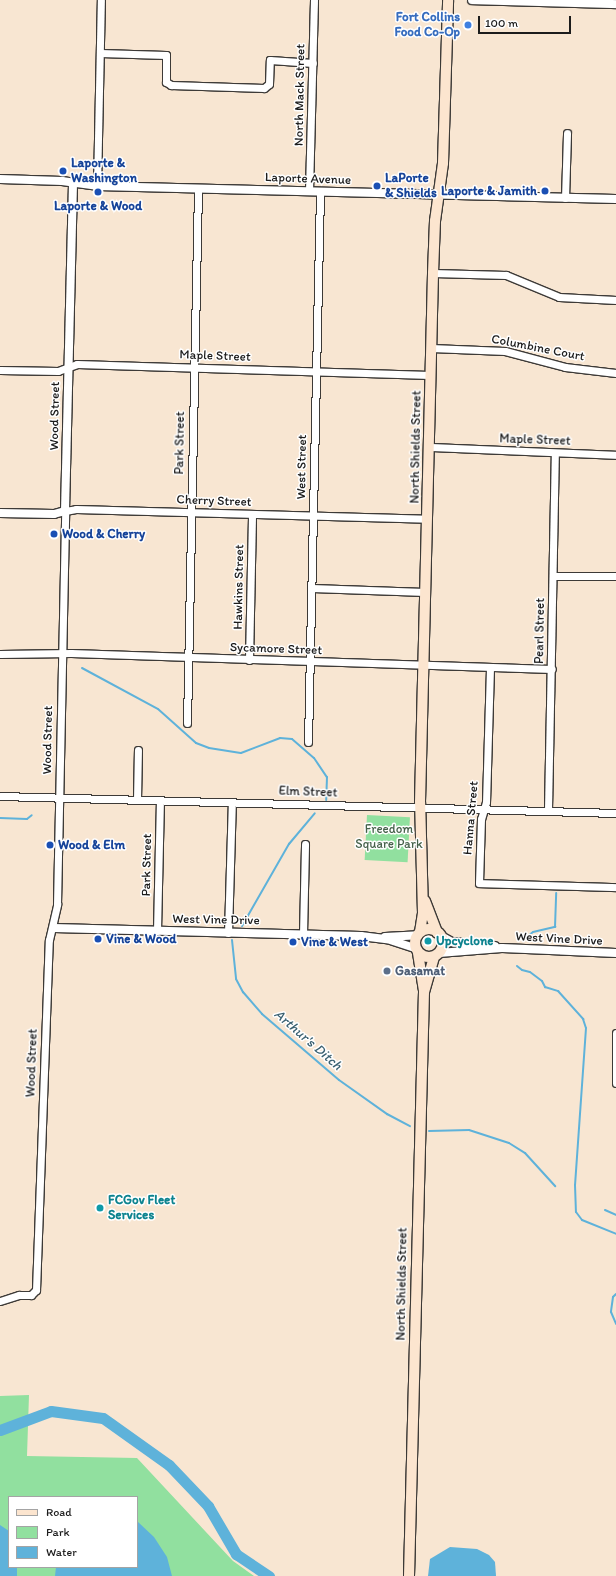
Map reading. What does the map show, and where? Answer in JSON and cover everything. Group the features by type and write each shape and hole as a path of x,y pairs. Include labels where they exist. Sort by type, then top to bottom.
{"main road":[{"name":"North Shields Street","path":"419,933 423,896 420,809 433,273 435,221 440,195 443,163 448,0"},
{"name":"North Shields Street","path":"423,896 439,935"},
{"path":"429,930 439,935 443,944 437,954 427,957 417,950 419,933 429,930"},
{"name":"North Shields Street","path":"409,1576 419,1125 424,992 417,950"},
{"name":"North Shields Street","path":"424,992 437,954"}],"street":[{"path":"98,186 101,0"},
{"name":"North Mack Street","path":"309,191 314,0"},
{"path":"472,0 579,1 616,4"},
{"path":"100,53 166,55 166,82 171,86 264,88 269,84 270,60 313,63"},
{"path":"565,198 567,133"},
{"name":"Laporte Avenue","path":"0,179 73,183 98,186 616,199"},
{"name":"Wood Street","path":"1,1297 31,1295 36,1290 49,940 54,928 57,904 73,183"},
{"name":"Park Street","path":"187,723 198,188"},
{"name":"West Street","path":"308,742 320,191"},
{"path":"433,273 506,276 559,297 616,300"},
{"name":"Columbine Court","path":"431,348 506,351 565,367 616,373"},
{"name":"Maple Street","path":"0,370 58,371 78,364 430,375"},
{"name":"Maple Street","path":"429,447 616,455"},
{"name":"Pearl Street","path":"548,810 552,668 555,453"},
{"name":"Cherry Street","path":"0,513 54,514 76,509 427,519"},
{"name":"Hawkins Street","path":"249,660 252,514"},
{"path":"553,576 616,576"},
{"path":"312,588 425,592"},
{"name":"Sycamore Street","path":"0,654 62,653 490,668 552,668"},
{"name":"Hanna Street","path":"490,668 486,802 481,819 479,883 616,887"},
{"path":"137,800 138,750"},
{"name":"Elm Street","path":"0,796 420,809 548,810 616,813"},
{"name":"Park Street","path":"157,931 160,800"},
{"path":"228,933 232,802"},
{"path":"303,934 305,844"},
{"name":"West Vine Drive","path":"54,928 378,937 419,933"},
{"name":"West Vine Drive","path":"439,935 452,942 502,948 616,953"},
{"name":"West Vine Drive","path":"378,937 417,950"},
{"name":"West Vine Drive","path":"437,954 502,948"},
{"path":"616,1033 616,1083"}],"green space":[{"name":"Freedom Square Park","path":"367,815 410,817 408,862 365,860"},
{"path":"29,1395 27,1456 137,1458 233,1561 254,1576 0,1576 0,1396"}],"water":[{"path":"138,1522 154,1537 167,1557 172,1576 55,1576 56,1568 138,1568"},
{"path":"0,1525 8,1530 8,1568 17,1568 17,1576 0,1576"},
{"path":"450,1547 477,1549 489,1555 495,1562 496,1576 428,1576 430,1559"}],"waterway":[{"name":"Arthur's Ditch","path":"82,668 158,709 196,743 209,748 241,753 280,738 292,739 314,758 327,777 326,800"},
{"name":"Arthur's Ditch","path":"242,926 289,844 315,813"},
{"path":"0,818 27,819 32,815"},
{"path":"528,936 533,932 555,927 556,893"},
{"name":"Arthur's Ditch","path":"232,940 236,979 243,992 262,1014 339,1080 387,1114 410,1126"},
{"path":"517,966 522,970 530,972 542,981 545,987 558,991 583,1019 586,1028 575,1185 576,1212 582,1220 616,1234"},
{"name":"Arthur's Ditch","path":"429,1131 469,1130 509,1143 525,1153 555,1186"},
{"name":"Arthur's Ditch","path":"605,1210 616,1215"},
{"path":"616,1294 613,1297 611,1312 616,1324"},
{"path":"0,1430 51,1411 103,1418 169,1465 208,1506 236,1554 269,1576"}],"place":[{"name":"Fort Collins Food Co-Op","path":"468,25"},
{"name":"Laporte & Washington","path":"63,171"},
{"name":"LaPorte & Shields","path":"377,186"},
{"name":"Laporte & Jamith","path":"545,191"},
{"name":"Laporte & Wood","path":"98,192"},
{"name":"Wood & Cherry","path":"54,534"},
{"name":"Wood & Elm","path":"50,845"},
{"name":"Vine & Wood","path":"98,939"},
{"name":"Upcyclone","path":"428,941"},
{"name":"Vine & West","path":"293,942"},
{"name":"Gasamat","path":"387,971"},
{"name":"FCGov Fleet Services","path":"100,1208"}]}
